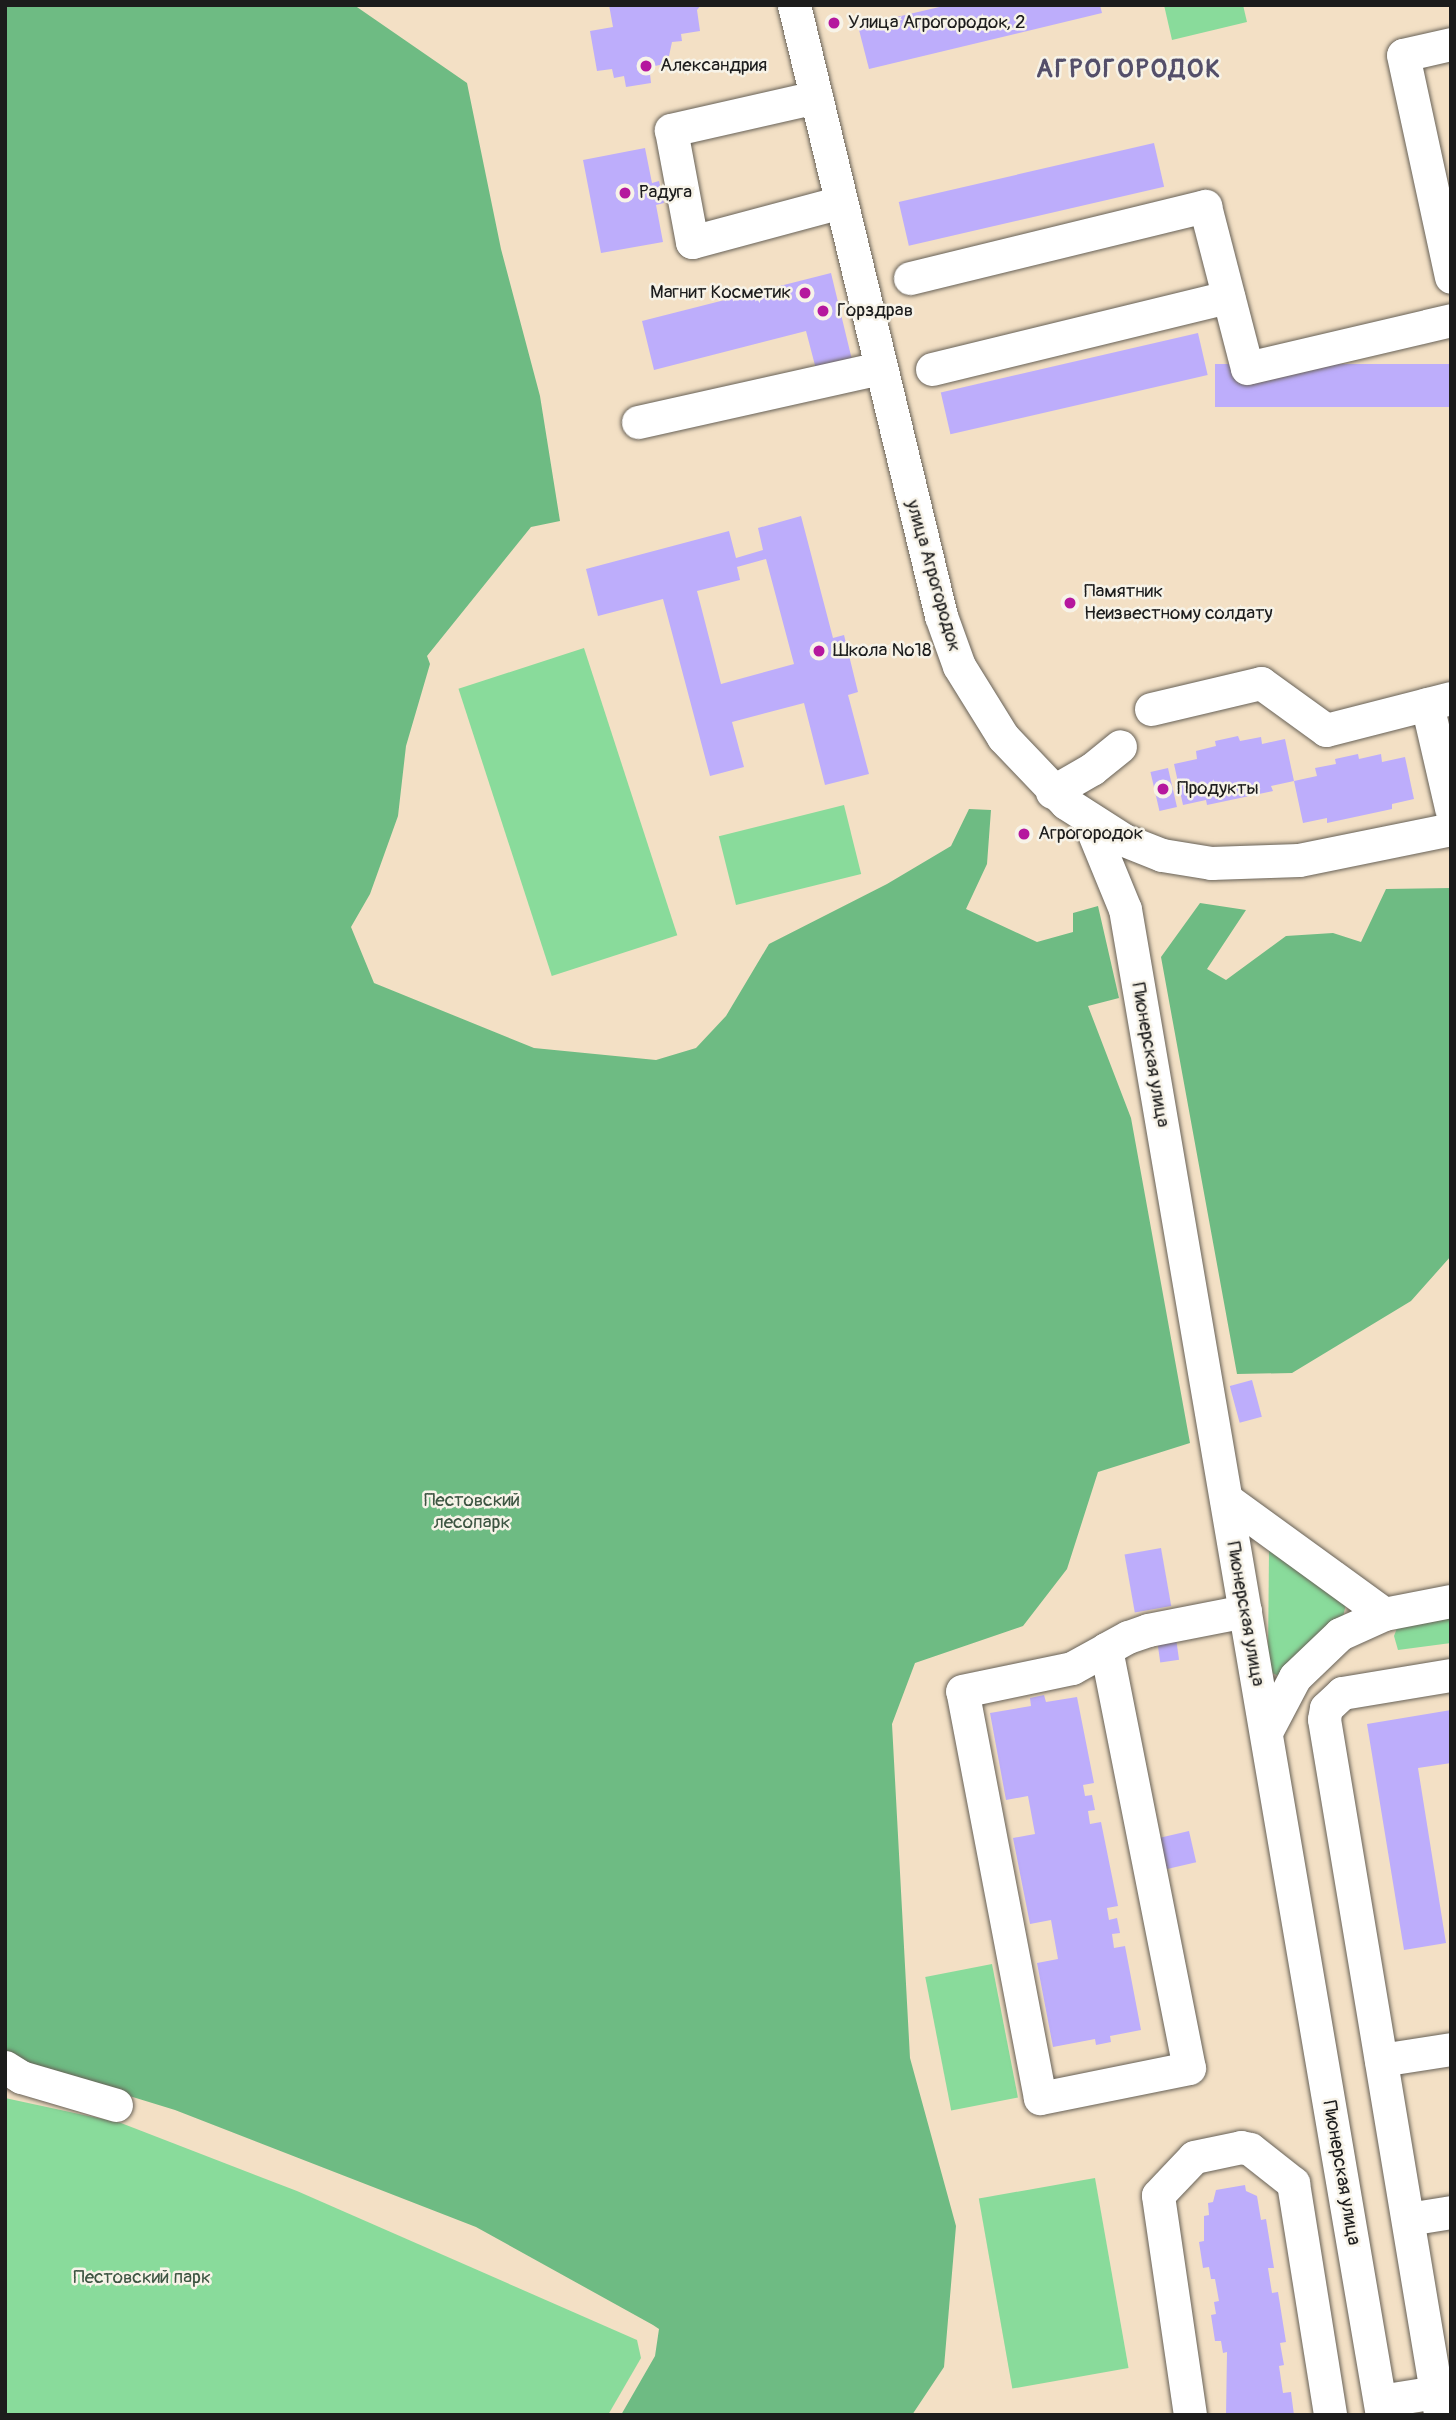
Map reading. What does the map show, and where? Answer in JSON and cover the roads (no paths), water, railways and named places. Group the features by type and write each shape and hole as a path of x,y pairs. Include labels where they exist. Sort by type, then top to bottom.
{"street":[{"name":"улица Агрогородок","path":"794,5 929,572 958,666 1003,737 1052,792 1088,819 1162,855 1211,863 1299,860 1451,829"},
{"path":"1451,44 1404,55 1451,277"},
{"path":"816,97 671,130 692,242 841,202"},
{"path":"910,278 1205,206 1247,368 1451,320"},
{"path":"932,369 1228,297"},
{"path":"638,422 880,368"},
{"path":"1151,709 1261,683 1326,730 1439,701 1451,808"},
{"path":"1052,792 1092,769 1120,746"},
{"name":"Пионерская улица","path":"1088,819 1125,909 1381,2408"},
{"path":"1226,1499 1384,1614"},
{"path":"1266,1732 1296,1677 1315,1655 1340,1634 1384,1614 1451,1601"},
{"path":"1106,1649 1189,2068 1040,2098 962,1691 1072,1668 1106,1649 1148,1630 1245,1611"},
{"path":"1381,2408 1438,2403 1324,1719 1326,1708 1342,1693 1451,1675"},
{"path":"1381,2060 1451,2049"},
{"path":"5,2067 21,2077 116,2105"},
{"path":"1190,2415 1158,2195 1194,2157 1241,2147 1288,2174 1293,2183 1330,2415"},
{"path":"1408,2220 1451,2212"}],"place":[{"name":"Улица Агрогородок, 2","path":"834,23"},
{"name":"Александрия","path":"646,66"},
{"name":"Радуга","path":"625,193"},
{"name":"Магнит Косметик","path":"805,293"},
{"name":"Горздрав","path":"823,311"},
{"name":"Памятник Неизвестному солдату","path":"1070,603"},
{"name":"Школа №18","path":"819,651"},
{"name":"Продукты","path":"1163,789"},
{"name":"Агрогородок","path":"1024,834"}],"district":[{"name":"АГРОГОРОДОК","path":"1129,70"}],"park label":[{"name":"Пестовский лесопарк","path":"472,1512"},
{"name":"Пестовский парк","path":"142,2278"}]}
